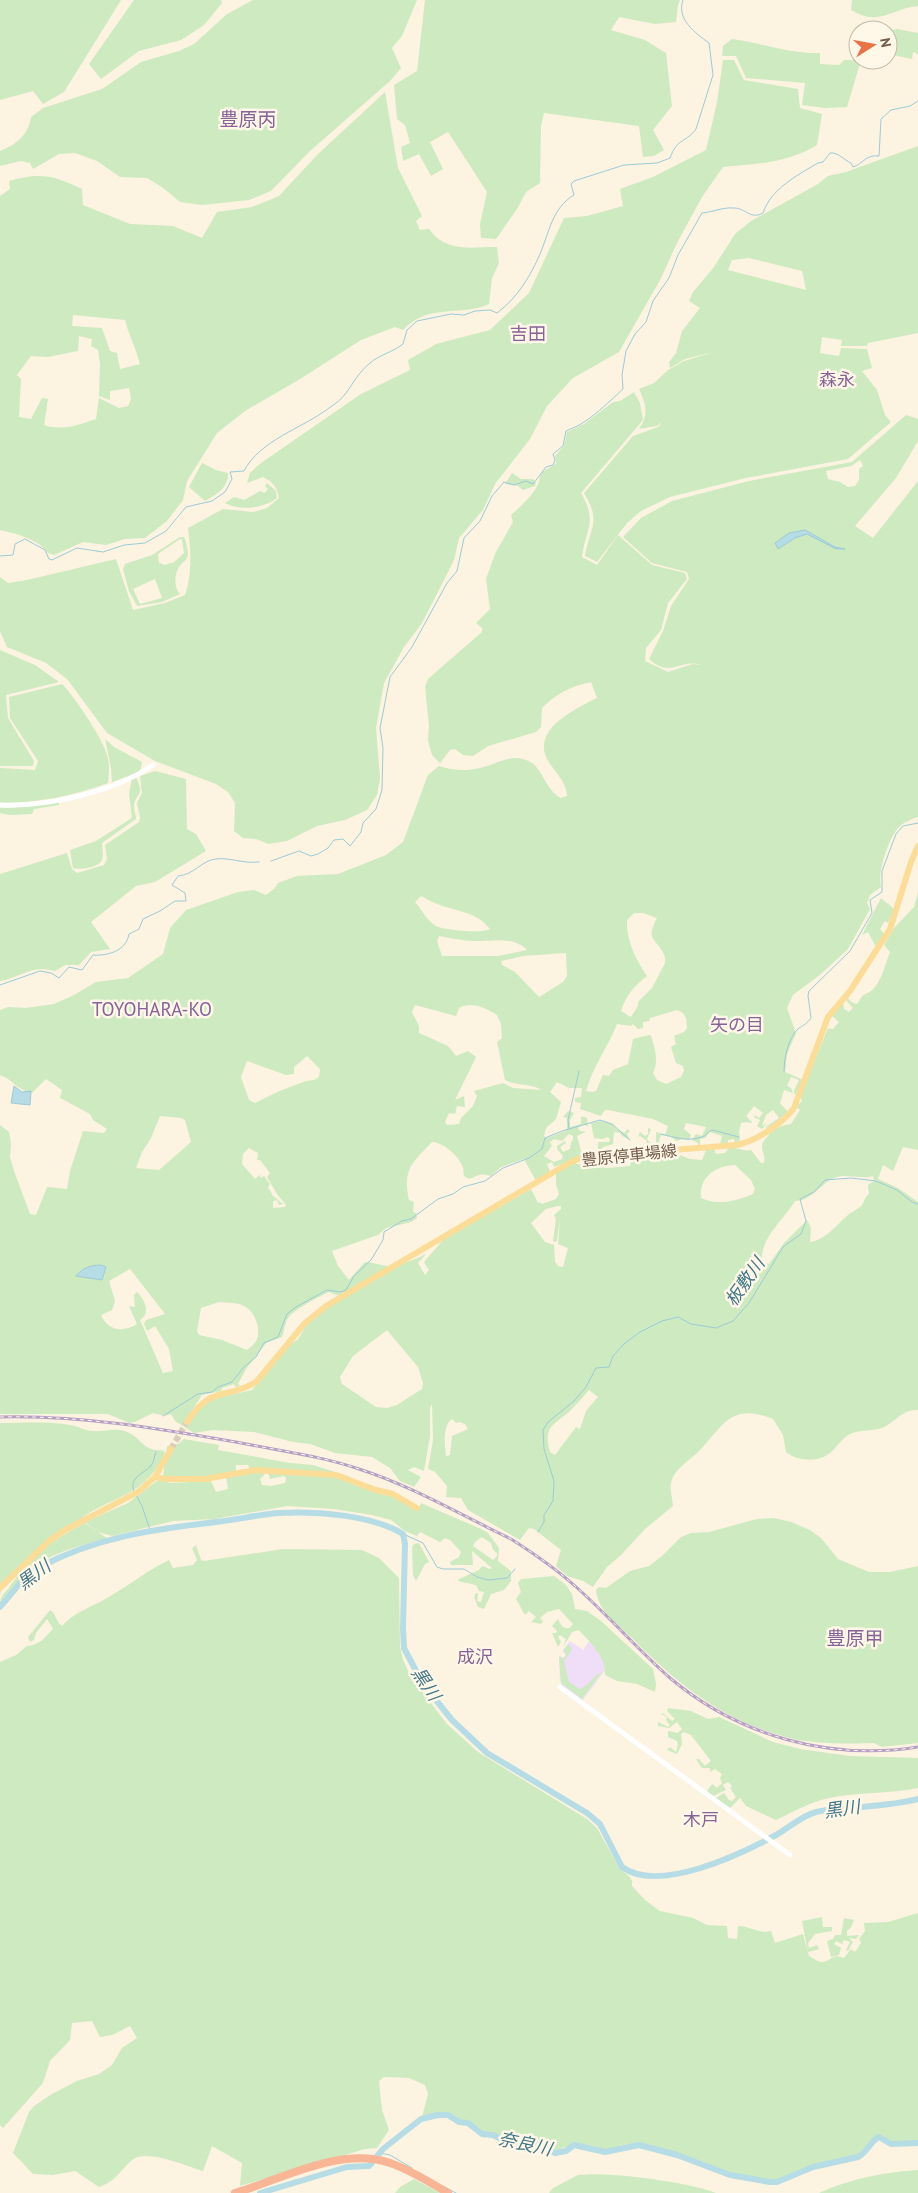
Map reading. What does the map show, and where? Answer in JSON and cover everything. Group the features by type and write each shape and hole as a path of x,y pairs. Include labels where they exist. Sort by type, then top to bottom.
{"highway":[{"path":"235,2193 325,2164 354,2158 390,2163 411,2172 448,2193"}],"main road":[{"name":"豊原停車場線","path":"187,1422 195,1409 207,1398 240,1390 256,1382 305,1323 326,1306 571,1162 583,1157 742,1144 783,1121 794,1108 832,1011 850,991 890,929 911,862 918,846"},
{"path":"0,1588 49,1541 65,1530 138,1492 155,1477 171,1449"},
{"path":"155,1477 166,1479 205,1479 256,1470 336,1475 376,1490 393,1494 417,1508"}],"street":[{"path":"0,805 29,805 80,794 122,781 153,765"},
{"path":"560,1686 790,1855"}],"shaded area":[{"path":"570,1641 583,1650 589,1641 604,1654 606,1669 582,1701 562,1686 560,1680 559,1655 563,1658 566,1655 562,1651"}],"green space":[{"path":"0,0 121,0 64,92 43,104 33,91 0,100"},
{"path":"134,0 221,0 222,3 204,25 181,40 139,51 101,79 89,64"},
{"path":"253,0 417,0 402,36 392,48 401,68 390,81 310,151 271,191 249,200 202,205 180,202 162,187 147,178 120,177 97,161 75,153 59,154 33,169 30,163 21,161 0,166 0,151 11,146 25,134 31,117 43,108 102,89 141,62 179,51 194,44 227,14"},
{"path":"425,0 680,0 676,22 655,24 619,17 611,30 645,40 666,53 672,106 653,130 664,150 654,156 643,157 639,126 544,113 541,126 540,183 526,192 517,209 496,239 481,238 480,224 487,192 448,132 430,142 443,169 431,176 419,154 403,161 401,147 410,143 405,125 397,119 394,85 417,71"},
{"path":"852,0 918,0 918,6 884,16 869,17 851,10"},
{"path":"898,29 918,33 918,54 913,52 912,59 898,56"},
{"path":"732,39 787,50 820,53 820,64 839,65 844,60 848,60 848,70 858,70 847,107 825,108 802,105 805,83 746,78 736,56 722,56 723,46"},
{"path":"723,60 734,60 744,80 798,89 800,108 822,114 817,145 795,156 783,159 723,167 702,197 678,241 660,280 619,352 573,378 547,406 530,439 495,484 483,510 459,538 454,560 422,623 404,647 384,683 376,728 380,778 377,795 367,810 345,820 317,826 287,841 268,844 256,839 243,838 234,831 235,803 228,792 216,784 155,761 107,733 67,679 46,663 7,647 0,631 0,577 8,583 116,559 133,610 165,603 185,595 189,579 190,562 188,528 223,509 253,512 267,508 279,498 274,485 263,477 247,483 250,473 261,463 361,394 410,370 408,360 436,344 490,330 529,293 564,218 587,216 623,206 620,189 653,177 706,150 717,102"},
{"path":"385,92 398,168 422,216 416,221 420,230 429,229 443,242 460,247 497,247 499,263 492,278 489,304 467,310 433,313 422,316 403,330 395,327 361,340 245,411 217,433 187,481 183,500 167,521 145,538 125,539 106,545 83,542 54,555 48,553 33,541 20,535 0,530 0,196 10,189 9,181 29,176 54,178 82,189 83,205 130,224 173,226 202,238 217,212 252,207 279,196 317,155","holes":["73,315 125,320 140,364 120,369 117,353 110,351 102,328 72,326","79,336 92,339 91,346 98,350 100,364 99,396 110,400 110,391 129,388 131,399 128,406 119,408 99,398 96,419 77,425 51,427 44,425 48,399 42,398 31,419 19,417 21,379 17,375 31,356 48,357 78,351"]},
{"path":"918,146 918,333 868,343 867,346 841,346 842,340 822,337 820,353 839,356 841,348 867,349 872,368 862,371 877,390 885,415 891,422 848,459 746,478 670,497 641,511 627,523 597,562 585,556 594,518 584,493 633,436 658,427 662,422 657,426 639,429 644,419 645,409 639,389 654,383 668,370 684,361 713,352 685,359 670,368 669,362 676,353 682,331 700,308 689,301 693,292 714,267 735,234 751,221 818,184 828,176 846,172","holes":["749,258 802,271 806,290 728,270 732,260"]},
{"path":"634,392 640,403 643,420 581,493 589,511 590,519 582,557 597,565 618,535 652,565 685,573 687,579 668,603 661,630 646,648 645,661 668,672 693,664 670,668 657,665 649,659 663,631 671,606 689,579 687,572 652,563 623,537 641,518 672,501 749,481 852,462 906,415 918,419 918,441 896,478 855,526 873,538 918,481 918,817 907,821 894,833 882,865 881,887 870,895 867,903 870,909 848,949 821,974 793,995 787,1008 796,1033 787,1054 785,1072 803,1080 795,1095 794,1091 799,1080 791,1077 787,1086 791,1088 793,1093 784,1090 780,1103 788,1112 783,1118 765,1129 779,1118 773,1110 766,1115 762,1126 767,1123 762,1129 757,1126 760,1120 754,1117 755,1115 759,1118 763,1113 754,1106 746,1116 752,1122 741,1123 739,1132 740,1143 735,1144 734,1139 728,1140 728,1144 720,1145 722,1136 710,1132 705,1138 700,1139 700,1147 698,1143 692,1140 696,1134 702,1136 706,1127 686,1123 684,1129 691,1135 689,1140 676,1141 672,1137 661,1135 659,1141 663,1147 660,1147 659,1151 653,1150 651,1146 652,1151 646,1150 649,1147 646,1143 647,1141 640,1136 638,1137 640,1132 645,1136 648,1134 648,1128 651,1129 647,1139 650,1143 656,1143 656,1132 665,1135 668,1126 653,1119 608,1110 605,1110 601,1116 580,1109 581,1103 575,1102 575,1098 581,1097 582,1088 569,1088 557,1082 550,1092 561,1102 556,1119 546,1128 544,1136 547,1138 567,1129 567,1118 563,1117 568,1111 574,1113 570,1120 570,1127 581,1124 581,1116 587,1118 588,1127 584,1124 578,1128 580,1131 586,1132 577,1136 581,1151 586,1155 554,1167 552,1162 547,1164 550,1171 536,1181 524,1159 501,1167 491,1176 477,1175 469,1178 464,1176 463,1167 446,1147 432,1142 415,1161 408,1173 407,1189 409,1200 414,1202 413,1212 416,1213 417,1218 411,1222 386,1228 378,1235 332,1251 338,1266 349,1280 365,1262 395,1266 426,1254 418,1263 425,1275 429,1270 424,1262 443,1240 531,1189 538,1203 542,1204 556,1199 559,1194 556,1185 556,1173 571,1163 607,1168 630,1166 632,1156 648,1154 661,1160 676,1159 680,1155 690,1159 702,1160 706,1150 714,1149 716,1154 725,1153 729,1148 732,1148 751,1150 761,1163 764,1163 765,1158 762,1147 764,1141 775,1129 791,1124 800,1110 796,1107 802,1101 802,1091 828,1028 833,1029 839,1022 832,1016 843,1001 844,1009 849,1012 853,1008 845,999 847,997 851,1002 857,1004 863,995 874,989 890,952 884,945 894,928 914,907 918,892 918,1150 903,1147 893,1171 883,1165 878,1179 898,1188 918,1202 918,1410 904,1413 880,1429 850,1434 830,1453 820,1458 808,1460 786,1452 783,1435 773,1419 747,1413 729,1419 675,1473 671,1486 673,1506 645,1529 607,1567 593,1587 583,1581 567,1576 556,1566 561,1550 534,1529 529,1528 520,1540 468,1510 461,1498 446,1497 447,1486 435,1472 428,1469 433,1440 432,1404 430,1408 430,1436 424,1471 414,1467 408,1470 421,1477 414,1487 400,1481 390,1468 372,1457 335,1453 310,1444 293,1442 254,1432 213,1430 194,1433 175,1421 171,1414 164,1416 153,1413 129,1423 108,1414 0,1414 0,1125 9,1132 11,1144 10,1157 14,1171 30,1214 36,1215 47,1187 67,1189 70,1171 83,1131 104,1133 107,1129 93,1120 90,1114 60,1098 62,1090 46,1079 32,1093 0,1075 0,1010 8,1007 26,1008 54,1004 96,982 128,978 163,954 170,928 186,910 238,892 254,890 266,895 278,883 297,876 338,874 386,855 403,842 428,775 439,766 454,770 470,770 506,759 519,758 536,766 556,795 561,798 567,796 562,781 547,759 544,748 545,738 558,721 597,698 591,682 564,691 547,703 542,708 541,727 536,732 488,746 473,756 463,755 455,749 450,750 440,763 432,755 428,741 429,725 425,687 428,679 482,632 482,628 476,623 490,609 486,579 495,554 513,522 511,515 534,492 543,472 556,463 555,456 564,446 567,432 584,424 613,402 620,401","holes":["860,460 863,466 859,469 859,480 855,486 848,487 840,482 828,479 826,471 851,466","421,896 438,904 467,913 485,923 490,929 471,931 436,926 429,921 415,902","634,913 643,913 657,918 653,926 652,936 665,957 665,963 652,988 638,1002 638,1006 631,1017 621,1011 623,1005 631,991 647,976 636,956 628,935 627,920","439,936 470,941 509,941 527,950 498,956 442,956 437,941","566,953 567,976 563,982 539,997 515,972 502,965 501,961 523,956","415,1005 456,1016 459,1008 468,1005 488,1010 497,1015 501,1024 502,1038 497,1042 505,1080 534,1086 541,1090 513,1088 503,1083 474,1091 477,1096 473,1106 461,1118 459,1124 447,1125 445,1122 449,1113 455,1114 457,1106 465,1107 464,1096 455,1100 476,1057 468,1051 456,1056 448,1046 419,1033 419,1026 412,1012","677,1010 683,1013 686,1018 687,1028 684,1032 674,1036 676,1044 671,1047 676,1063 683,1066 684,1071 681,1077 666,1084 657,1080 653,1073 656,1064 655,1050 649,1035 633,1039 628,1064 613,1070 609,1076 603,1075 596,1091 586,1091 617,1024 631,1026 633,1024 638,1029 643,1028 643,1022 649,1021 650,1018","307,1056 320,1069 319,1077 314,1080 306,1081 277,1092 255,1103 249,1100 241,1077 247,1061 286,1075 294,1074 294,1067","160,1116 185,1120 191,1142 159,1170 136,1168","569,1134 573,1136 570,1149 563,1152 560,1147 566,1143 565,1141 557,1146 557,1149 563,1156 562,1159 554,1162 544,1156 552,1146 550,1142 554,1139 562,1141","249,1148 258,1153 257,1160 260,1160 270,1173 267,1177 286,1205 285,1207 273,1208 273,1201 277,1200 279,1205 283,1204 273,1196 268,1187 270,1184 264,1176 261,1178 260,1175 255,1179 242,1164 243,1154","735,1165 751,1180 755,1189 753,1194 740,1199 720,1202 701,1198 703,1184 715,1170","843,1176 873,1176 874,1181 868,1185 869,1194 862,1205 826,1235 810,1242 811,1228 807,1220 784,1243 769,1264 762,1262 762,1253 769,1237 795,1201 806,1198 834,1178","561,1206 561,1209 554,1215 556,1219 553,1241 556,1242 557,1240 560,1218 558,1244 568,1248 563,1267 558,1266 555,1262 554,1245 545,1242 531,1223 546,1209","96,1265 106,1267 102,1280 76,1276 81,1270","130,1269 165,1314 146,1320 144,1324 147,1331 155,1326 169,1349 173,1371 163,1373 140,1320 145,1314 146,1306 137,1292 134,1295 135,1307 129,1306 137,1324 132,1327 117,1329 104,1321 101,1315 112,1310 115,1301 109,1281","329,1292 339,1296 306,1326 298,1339 287,1347 252,1390 208,1400 191,1412 202,1395 221,1391 222,1388 234,1384 235,1387 240,1386 238,1384 246,1369 266,1343 282,1337 288,1318 295,1311","219,1302 243,1305 249,1310 258,1326 256,1340 247,1350 222,1340 199,1335 197,1331 201,1308","387,1330 418,1367 423,1383 422,1389 397,1405 387,1408 376,1407 342,1384 340,1377 353,1356","589,1390 598,1397 586,1411 580,1429 576,1427 555,1455 550,1452 548,1443 551,1427 570,1411","452,1419 456,1423 465,1424 468,1429 452,1436 450,1455 446,1456 445,1431"]},
{"path":"202,463 216,470 228,473 227,482 224,486 218,493 205,501 189,487"},
{"path":"512,473 521,479 533,479 536,483 535,486 523,490 518,486 505,484"},
{"path":"267,483 276,491 277,498 265,505 244,508 225,503 234,497 244,500 260,491 265,493 268,489 265,486"},
{"path":"180,537 184,537 188,556 177,570 176,585 180,594 162,602 137,606 129,591 123,569 125,564 152,555","holes":["180,539 182,540 184,553 174,562 165,565 159,563 158,554","155,579 162,598 140,604 133,589"]},
{"path":"0,650 35,665 59,682 6,695 8,718 34,761 33,766 0,766"},
{"path":"62,684 88,718 100,739 109,762 108,783 82,792 55,798 28,802 0,803 0,768 35,770 38,761 10,718 9,697"},
{"path":"105,739 114,747 142,762 140,772 112,782"},
{"path":"155,771 186,779 187,829 196,834 206,851 155,882 136,886 91,922 110,949 91,952 79,965 65,965 55,971 33,970 0,981 0,874 67,853 72,869 77,873 104,865 107,859 105,845 139,822 140,817 137,803 142,793 140,776"},
{"path":"136,777 140,792 134,806 136,819 102,843 103,856 100,863 89,868 73,868 70,850 96,841 132,818 129,794 132,779"},
{"path":"59,802 59,805 34,809 32,814 9,815 0,813 0,805"},
{"path":"881,898 894,909 888,923 885,921 880,929 884,934 876,947 868,932 862,935"},
{"path":"601,1121 613,1124 616,1129 624,1133 628,1129 630,1131 627,1134 630,1140 620,1133 614,1132 613,1144 603,1147 605,1153 598,1155 598,1142 609,1142 610,1139 608,1137 602,1139 594,1138 591,1123"},
{"path":"0,1423 53,1423 90,1431 120,1430 135,1436 150,1449 163,1450 165,1453 157,1467 139,1486 93,1511 60,1534 3,1583 0,1595"},
{"path":"184,1439 219,1445 218,1450 290,1463 313,1465 351,1477 250,1469 248,1465 236,1465 236,1472 212,1476 163,1476 167,1446 178,1444"},
{"path":"254,1472 266,1473 260,1479 262,1485 271,1486 285,1483 286,1478 284,1476 270,1479 268,1473 336,1476 393,1496 419,1509 421,1503 488,1533 499,1548 498,1561 511,1571 511,1581 504,1590 491,1594 484,1609 478,1607 474,1597 478,1593 477,1601 481,1602 484,1592 479,1591 476,1585 458,1581 479,1570 482,1566 492,1568 472,1551 473,1565 451,1565 450,1562 459,1557 461,1552 450,1540 445,1538 440,1542 420,1532 417,1536 405,1531 391,1520 333,1509 287,1506 215,1519 173,1521 112,1536 98,1532 85,1522 128,1503 158,1480 171,1483 211,1481 216,1492 228,1489 226,1477","holes":["482,1537 491,1543 493,1550 497,1553 493,1560 473,1546"]},
{"path":"774,1518 791,1522 810,1530 821,1538 838,1559 869,1572 890,1572 918,1566 918,1743 882,1747 874,1743 806,1741 786,1737 743,1722 704,1699 667,1672 610,1618 601,1606 596,1590 599,1587 606,1588 630,1571 649,1566 681,1537 691,1533 709,1532 757,1519"},
{"path":"85,1523 107,1538 74,1548 42,1561 25,1574 0,1604 1,1598 34,1557 63,1535"},
{"path":"419,1543 429,1562 425,1564 416,1581 413,1575 412,1547 414,1544"},
{"path":"196,1545 201,1560 204,1561 283,1549 362,1550 379,1558 399,1578 400,1647 403,1660 410,1675 447,1724 478,1752 587,1819 597,1828 620,1869 629,1876 632,1886 645,1900 660,1911 693,1918 707,1925 727,1926 728,1938 737,1939 738,1926 766,1932 771,1931 775,1943 803,1934 809,1956 821,1962 836,1956 844,1958 851,1949 855,1952 861,1943 859,1939 865,1931 864,1923 888,1922 918,1913 918,2144 898,2146 880,2135 860,2155 818,2164 776,2180 762,2180 732,2173 680,2154 639,2144 622,2145 606,2150 578,2144 555,2150 531,2142 509,2142 495,2134 483,2132 468,2122 459,2120 447,2113 422,2117 428,2094 425,2085 409,2078 384,2077 379,2081 382,2110 389,2130 377,2148 365,2149 240,2186 242,2163 212,2146 203,2171 166,2159 147,2156 132,2160 113,2179 99,2187 75,2171 53,2175 33,2174 13,2153 29,2112 34,2106 52,2094 77,2081 99,2074 112,2065 122,2048 137,2038 130,2026 112,2035 100,2037 92,2021 72,2023 70,2040 50,2061 43,2083 3,2128 0,2125 0,1662 16,1655 27,1646 39,1642 48,1635 53,1629 47,1619 36,1633 34,1640 30,1642 28,1637 50,1610 62,1626 80,1612 169,1560 173,1568 193,1565 197,1560 192,1548"},
{"path":"554,1576 566,1585 572,1594 575,1609 587,1611 601,1621 653,1669 656,1684 655,1692 637,1684 617,1681 605,1675 605,1668 600,1656 579,1630 572,1632 563,1647 566,1639 560,1635 558,1637 561,1642 558,1647 552,1633 557,1631 552,1626 558,1619 565,1628 570,1628 573,1624 559,1609 547,1612 540,1618 543,1621 541,1624 531,1622 536,1617 529,1611 525,1615 516,1599 521,1592 518,1583 521,1579"},
{"path":"568,1644 572,1649 564,1661 569,1682 580,1689 602,1672 582,1699 561,1683 559,1657 564,1658 566,1655 564,1650"},
{"path":"668,1708 691,1711 708,1719 719,1717 773,1742 800,1749 850,1756 918,1758 918,1788 829,1798 808,1805 776,1820 746,1806 740,1798 730,1808 716,1798 724,1793 732,1801 736,1797 730,1788 732,1786 728,1782 723,1785 726,1790 713,1796 707,1791 712,1784 717,1788 722,1783 720,1778 722,1774 715,1769 710,1772 710,1768 702,1768 696,1759 699,1759 705,1766 711,1761 691,1735 684,1732 681,1734 682,1744 677,1754 667,1750 670,1747 676,1752 678,1745 677,1741 668,1737 668,1731 678,1733 682,1729 677,1722 669,1728 658,1726 658,1722 668,1727 670,1725 666,1720 667,1717 661,1714 663,1713 672,1721 675,1719 667,1711"},
{"path":"822,1917 823,1927 832,1927 832,1931 815,1934 808,1943 809,1948 817,1945 819,1949 808,1952 802,1921"},
{"path":"844,1918 854,1920 847,1931 847,1936 859,1935 856,1939 849,1938 853,1942 848,1951 846,1950 850,1942 844,1940 842,1944 836,1941 834,1944 841,1948 839,1955 831,1957 827,1941 833,1939 835,1935 841,1935"},
{"path":"918,2170 918,2193 819,2193 867,2177"},
{"path":"591,2174 648,2178 687,2185 716,2193 549,2193 553,2188 578,2175"},
{"path":"414,2179 440,2193 395,2193 400,2187"}],"water":[{"path":"805,530 835,547 845,549 836,549 807,534 795,538 778,549 775,543 789,533"},
{"path":"14,1086 22,1092 31,1091 30,1105 11,1103"},
{"path":"101,1265 106,1267 102,1280 76,1276 87,1268"}],"waterway":[{"path":"0,556 13,555 15,544 25,539 45,550 49,559 52,560 77,548 103,552 124,545 145,543 166,531 186,507 212,501 225,492 232,479 230,472 244,471 260,451 283,435 319,415 338,401 370,363 403,344 407,330 417,321 451,314 464,315 475,311 490,310 497,313 517,294 532,271 556,214 567,200 574,195 571,184 574,181 624,165 657,163 670,158 679,143 696,129 713,75 709,43 698,35 684,19 682,13 683,0"},
{"path":"271,861 299,851 311,856 318,854 328,848 334,840 343,839 350,846 361,832 363,823 376,809 382,790 383,748 380,728 390,677 412,647 447,583 457,571 464,538 480,521 492,496 504,482 514,485 526,481 533,484 546,467 553,465 555,460 553,454 563,446 566,431 580,425 623,389 622,375 626,351 635,334 646,322 653,301 669,278 678,255 702,213 734,208 759,215 763,213 767,204 778,190 801,173 823,162 830,153 838,155 851,163 853,167 871,156 879,156 881,119 891,110 910,106 918,101"},
{"path":"784,1072 789,1043 798,1029 811,1018 809,991 850,951 872,913 870,900 882,892 882,871 896,834 903,826 918,823"},
{"path":"0,985 40,971 51,973 59,978 69,967 82,970 93,955 105,955 116,951 124,945 129,934 139,929 143,919 175,901 186,901 185,893 172,885 178,876 189,873 206,862 221,859 259,862"},
{"path":"569,1128 568,1120 579,1071"},
{"path":"163,1416 198,1394 212,1392 218,1387 232,1382 243,1368 256,1357 264,1343 278,1337 287,1314 327,1290 340,1292 346,1290 354,1276 371,1260 383,1240 384,1232 402,1221 411,1219 438,1199 453,1194 463,1187 485,1181 503,1168 529,1158 542,1149 545,1138 562,1131 600,1120 612,1124 630,1140"},
{"path":"661,1134 691,1139 703,1136 712,1130 739,1137"},
{"name":"板敷川","path":"538,1532 544,1522 544,1515 553,1501 554,1481 544,1449 543,1430 548,1422 574,1401 586,1387 596,1368 609,1367 613,1356 624,1344 640,1332 662,1321 678,1317 691,1324 716,1328 733,1321 749,1303 783,1247 801,1234 806,1221 800,1199 814,1192 825,1180 851,1178 876,1181 897,1190 912,1202 918,1204"},
{"path":"134,1491 133,1483 137,1477 150,1467 156,1452"},
{"path":"136,1495 150,1530"},
{"name":"黒川","path":"0,1607 23,1580 40,1567 104,1541 148,1531 280,1513 327,1514 360,1518 376,1522 403,1534 405,1544 404,1648 423,1684 452,1720 487,1753 587,1813 600,1824 622,1867 638,1874 657,1876 678,1874 722,1861 776,1835 805,1816 816,1812 893,1804 918,1799"},
{"name":"板敷川","path":"403,1534 423,1543 437,1567 443,1569 464,1569 477,1577 488,1580 507,1578 515,1569"},
{"name":"奈良川","path":"260,2193 347,2167 369,2166 383,2149 421,2119 438,2115 448,2115 459,2122 468,2123 482,2134 493,2135 509,2143 538,2144 555,2153 566,2151 574,2145 605,2152 639,2145 677,2155 730,2175 770,2182 777,2182 813,2167 858,2157 879,2137 891,2144 918,2143"},
{"path":"380,2153 390,2155 412,2168"},
{"path":"443,2186 456,2193"}],"tunnel":[{"path":"171,1449 187,1422"}],"railway":[{"path":"0,1417 61,1418 151,1428 316,1457 345,1464 379,1476 417,1492 511,1539 536,1555 587,1597 670,1678 697,1698 725,1715 755,1729 786,1740 819,1747 851,1750 885,1750 918,1747"}],"district":[{"name":"豊原丙","path":"248,119"},
{"name":"吉田","path":"528,334"},
{"name":"森永","path":"837,380"},
{"name":"TOYOHARA-KO","path":"152,1009"},
{"name":"矢の目","path":"737,1025"},
{"name":"豊原甲","path":"855,1638"},
{"name":"成沢","path":"475,1657"},
{"name":"木戸","path":"701,1820"}]}
